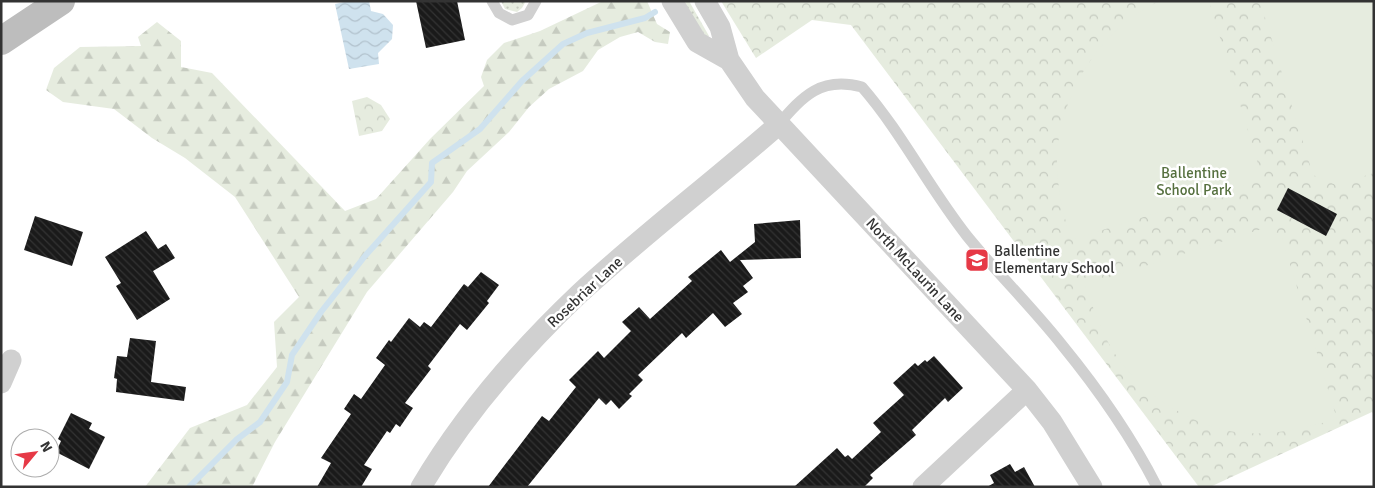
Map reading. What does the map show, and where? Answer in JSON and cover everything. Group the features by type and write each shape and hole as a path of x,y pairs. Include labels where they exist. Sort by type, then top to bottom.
{"main road":[{"path":"1,41 60,1"}],"street":[{"name":"North McLaurin Lane","path":"672,1 697,42 729,60"},
{"name":"North McLaurin Lane","path":"705,1 720,27 729,60 755,98 778,125 1027,390 1052,422 1092,487"},
{"name":"Rosebriar Lane","path":"421,487 439,456 485,395 579,294 778,125"},
{"path":"1,383 11,360"},
{"path":"922,487 1027,390"}],"lane":[{"path":"492,1 499,14 512,20 528,15 536,1"},
{"path":"778,125 799,101 831,83 862,87 891,124 935,192 967,235 1061,343 1084,373 1141,456 1157,487"}],"green space":[{"path":"501,1 526,1 517,12 505,9"},
{"path":"603,1 647,1 657,24 670,32 668,44 655,42 638,32 620,37 598,50 583,71 549,89 529,107 509,132 467,171 453,192 367,292 275,442 252,487 145,487 190,428 247,405 277,367 274,322 299,297 235,197 185,158 152,138 114,109 63,102 46,90 54,68 80,47 141,46 138,37 157,22 181,41 181,67 212,73 345,211 376,199 430,139 484,86 481,77 487,60 504,43 540,31"},
{"path":"681,1 689,1 709,36 707,38"},
{"name":"Ballentine School Park","path":"721,1 1374,1 1374,415 1372,412 1210,487 1199,487 851,25 812,20 756,58"},
{"path":"1160,1 1209,1 1258,164 1248,184 1071,240 1065,220 1057,171 1059,137 1065,113 1074,89 1087,66 1102,46 1119,28 1139,12"},
{"path":"1260,1 1374,1 1374,173 1336,185 1313,175"},
{"path":"367,97 381,105 390,119 382,131 359,136 352,101"},
{"path":"1265,228 1282,238 1337,419 1274,432 1235,432 1200,422 1182,413 1165,403 1134,378 1112,349 1097,318 1085,285"}],"water":[{"path":"349,1 369,1 371,11 383,14 393,25 392,39 378,53 379,64 349,69 335,4"}],"building":[{"path":"416,1 457,1 465,40 426,48"},
{"path":"1288,188 1337,214 1326,236 1277,210"},
{"path":"35,216 83,232 72,266 24,250"},
{"path":"800,220 801,258 740,260 753,278 743,286 748,292 733,303 742,314 725,327 713,313 686,338 682,333 638,375 643,380 629,394 632,396 619,409 611,400 606,405 599,398 527,487 488,487 542,416 549,421 576,387 569,380 598,351 604,358 631,331 622,322 639,307 650,319 692,281 688,277 721,250 730,262 755,242 754,224"},
{"path":"146,231 158,249 166,244 175,258 153,271 170,299 137,320 116,286 121,283 105,257"},
{"path":"481,272 499,285 487,301 489,303 467,330 460,324 428,366 431,369 405,403 413,408 400,427 396,424 390,433 387,431 364,465 372,469 361,487 317,487 331,463 321,458 351,414 344,409 354,394 361,399 385,365 376,358 389,340 391,342 409,318 420,327 424,322 431,327 464,284 468,287"},
{"path":"130,338 156,341 151,382 186,387 184,401 116,392 117,379 114,378 117,356 127,357"},
{"path":"934,356 963,388 948,402 945,398 912,430 916,435 870,475 873,478 864,487 794,487 837,448 845,457 848,455 852,459 881,432 873,423 904,395 893,383 915,363 918,366"},
{"path":"71,413 92,423 89,429 105,437 89,469 60,454 60,435"},
{"path":"1010,464 1015,472 1024,467 1035,487 987,487 994,483 990,475"}],"waterway":[{"path":"189,487 236,440 260,422 287,382 292,355 321,312 365,256 431,182 432,163 480,129 522,81 563,44 587,33 645,18 655,12"}],"place":[{"name":"Ballentine Elementary School","path":"977,260"}]}
